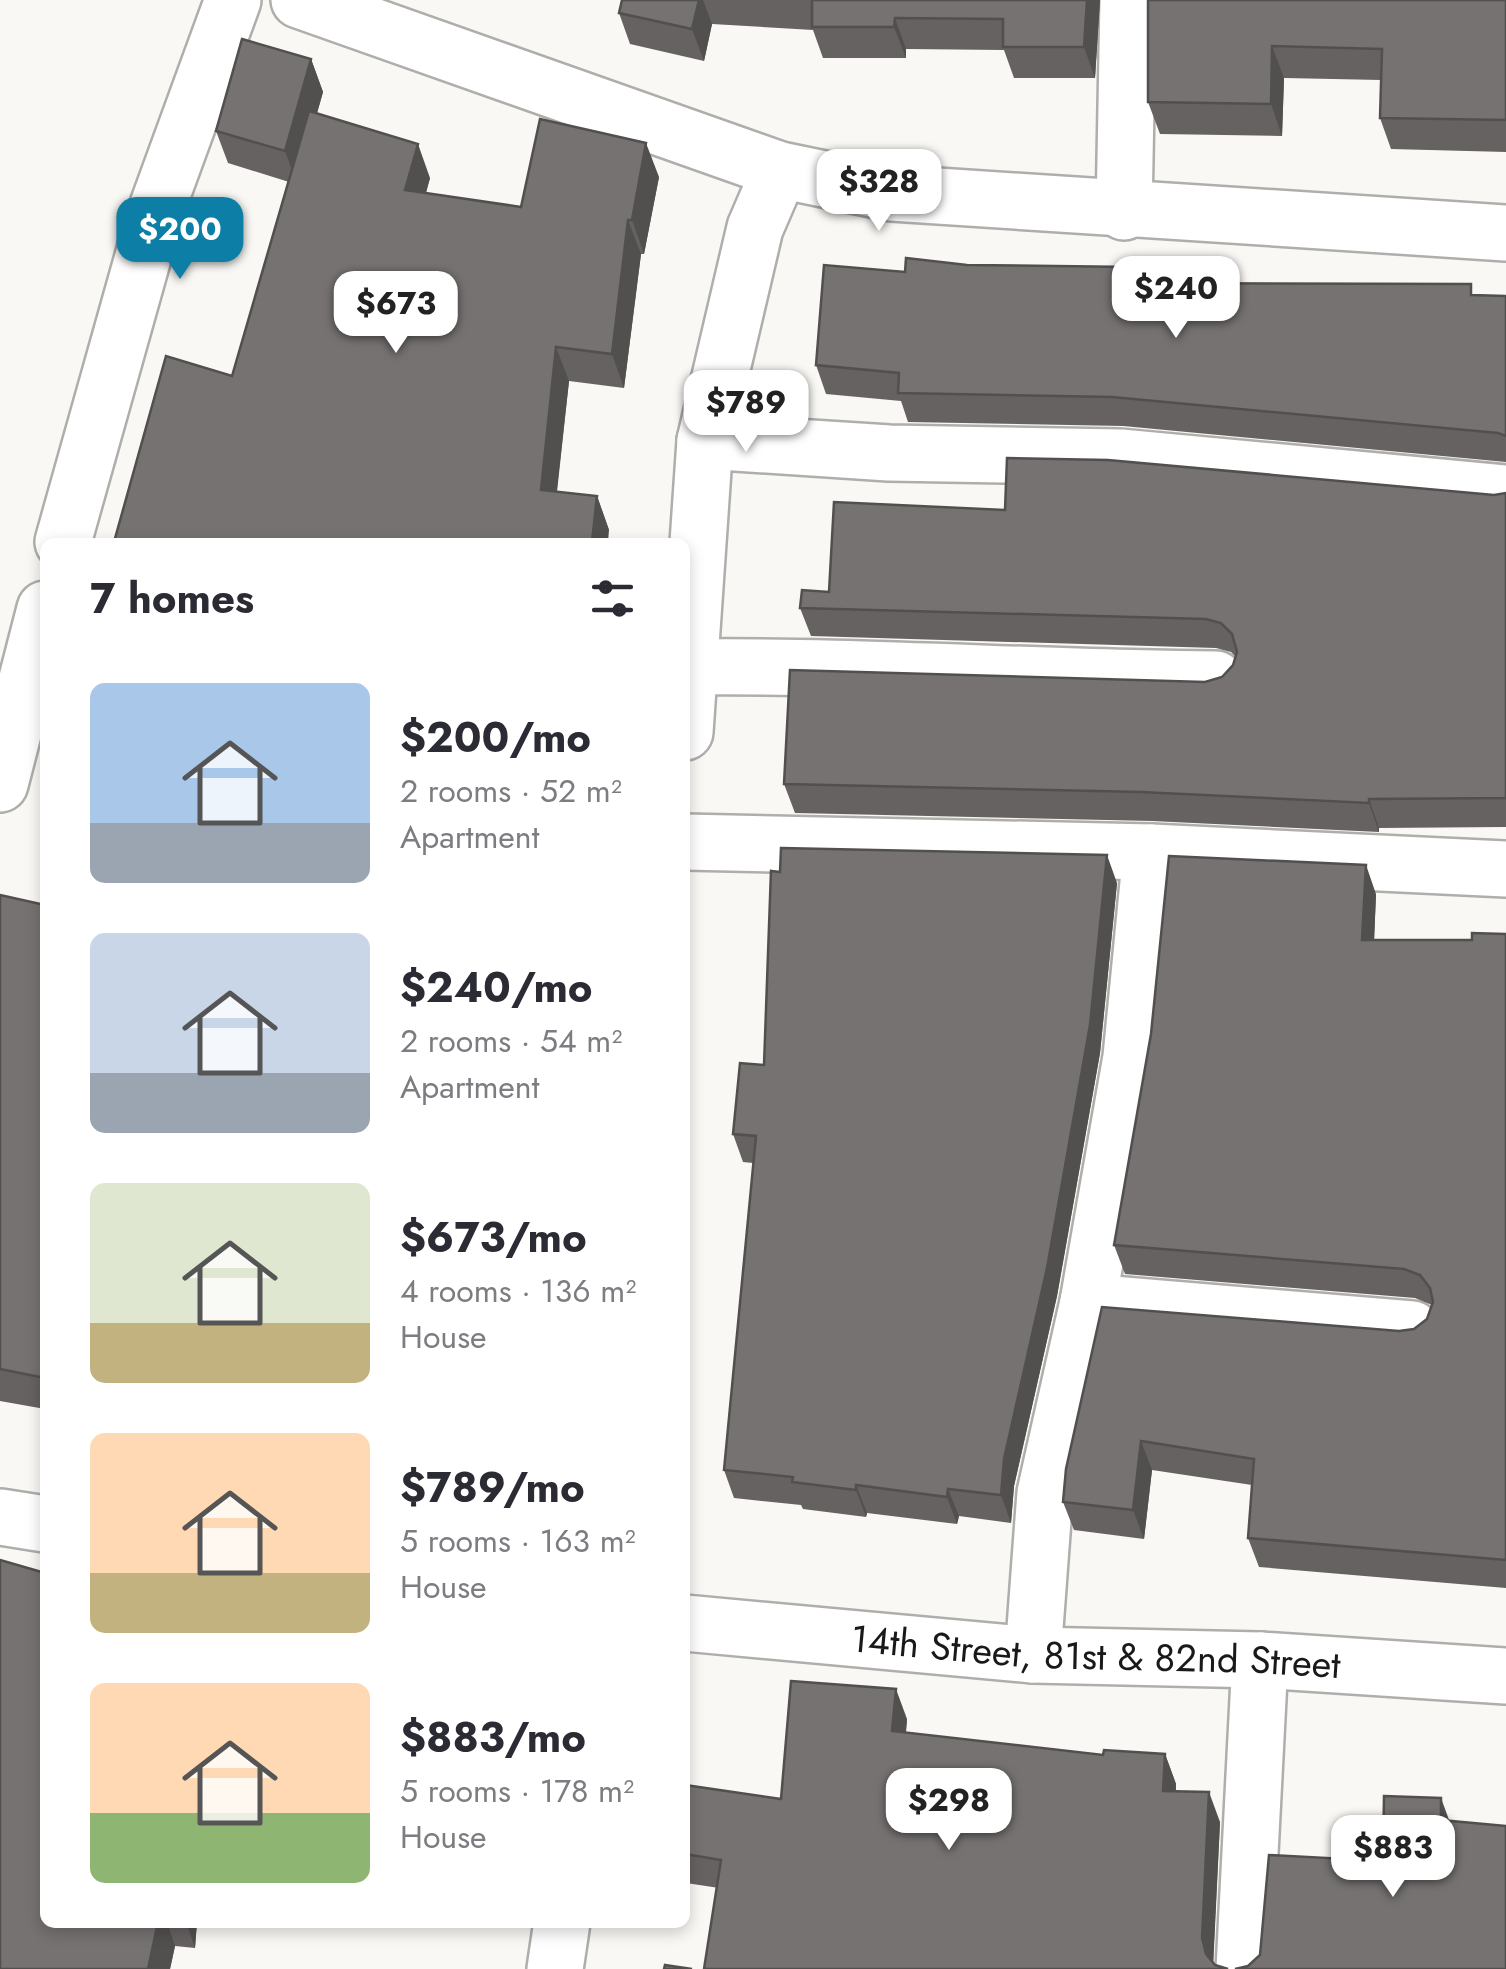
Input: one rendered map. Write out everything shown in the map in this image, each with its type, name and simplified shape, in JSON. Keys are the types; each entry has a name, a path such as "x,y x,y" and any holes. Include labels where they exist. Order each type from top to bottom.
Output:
{"street":[{"path":"63,538 156,210 233,0"},
{"path":"299,0 780,170 892,193 1124,212 1506,233"},
{"path":"1124,212 1128,0"},
{"path":"690,640 705,441 755,228 780,170"},
{"path":"705,441 889,453 1120,457 1506,493"},
{"path":"0,784 40,628"},
{"path":"690,667 800,666 1021,678 1216,679"},
{"path":"690,842 1151,852 1506,869"},
{"path":"1033,1654 1044,1493 1088,1302 1131,1057 1151,852"},
{"path":"1088,1302 1412,1329"},
{"path":"0,1517 40,1523"},
{"name":"14th Street, 81st & 82nd Street","path":"690,1623 1033,1654 1260,1660 1506,1676"},
{"path":"1244,1969 1260,1660"},
{"path":"555,1969 561,1928"}],"building":[{"path":"622,0 699,0 692,29 619,13"},
{"path":"812,0 1087,0 1084,47 1003,47 1003,19 895,18 894,27 812,27"},
{"path":"1148,0 1506,0 1506,120 1380,118 1382,49 1272,46 1271,104 1148,102"},
{"path":"242,39 311,59 285,151 216,131"},
{"path":"309,111 418,144 405,190 521,207 540,119 646,143 632,220 628,220 612,354 556,347 541,490 597,496 592,538 115,538 166,356 232,376"},
{"path":"906,258 967,265 1132,267 1132,283 1471,284 1471,295 1506,296 1506,436 1112,397 898,393 899,373 816,365 824,265 905,272"},
{"path":"1007,458 1108,460 1506,493 1506,798 1369,799 1369,803 1141,792 784,784 790,670 1205,682 1222,677 1233,665 1237,652 1232,634 1221,623 1206,619 800,608 802,590 829,592 834,502 1005,510"},
{"path":"781,848 1107,855 1090,1025 1047,1268 1004,1459 1001,1495 948,1489 947,1497 856,1485 856,1490 792,1482 793,1477 724,1470 756,1136 733,1134 740,1063 764,1065 771,871 780,872"},
{"path":"1169,856 1366,865 1362,940 1472,940 1472,933 1506,934 1506,1560 1248,1538 1254,1459 1141,1441 1133,1510 1063,1502 1066,1469 1102,1307 1399,1331 1414,1329 1427,1319 1433,1302 1430,1288 1420,1275 1404,1269 1114,1245 1151,1034"},
{"path":"0,895 40,904 40,1377 0,1369"},
{"path":"0,1560 40,1572 40,1928 157,1928 148,1969 0,1969"},
{"path":"791,1681 896,1689 892,1731 1103,1755 1104,1750 1165,1754 1163,1791 1209,1792 1202,1938 1206,1954 1215,1965 1228,1969 704,1969 721,1860 690,1855 690,1786 781,1799"},
{"path":"1384,1796 1441,1798 1441,1820 1506,1826 1506,1969 1235,1969 1248,1966 1260,1955 1269,1855 1383,1861"}]}
